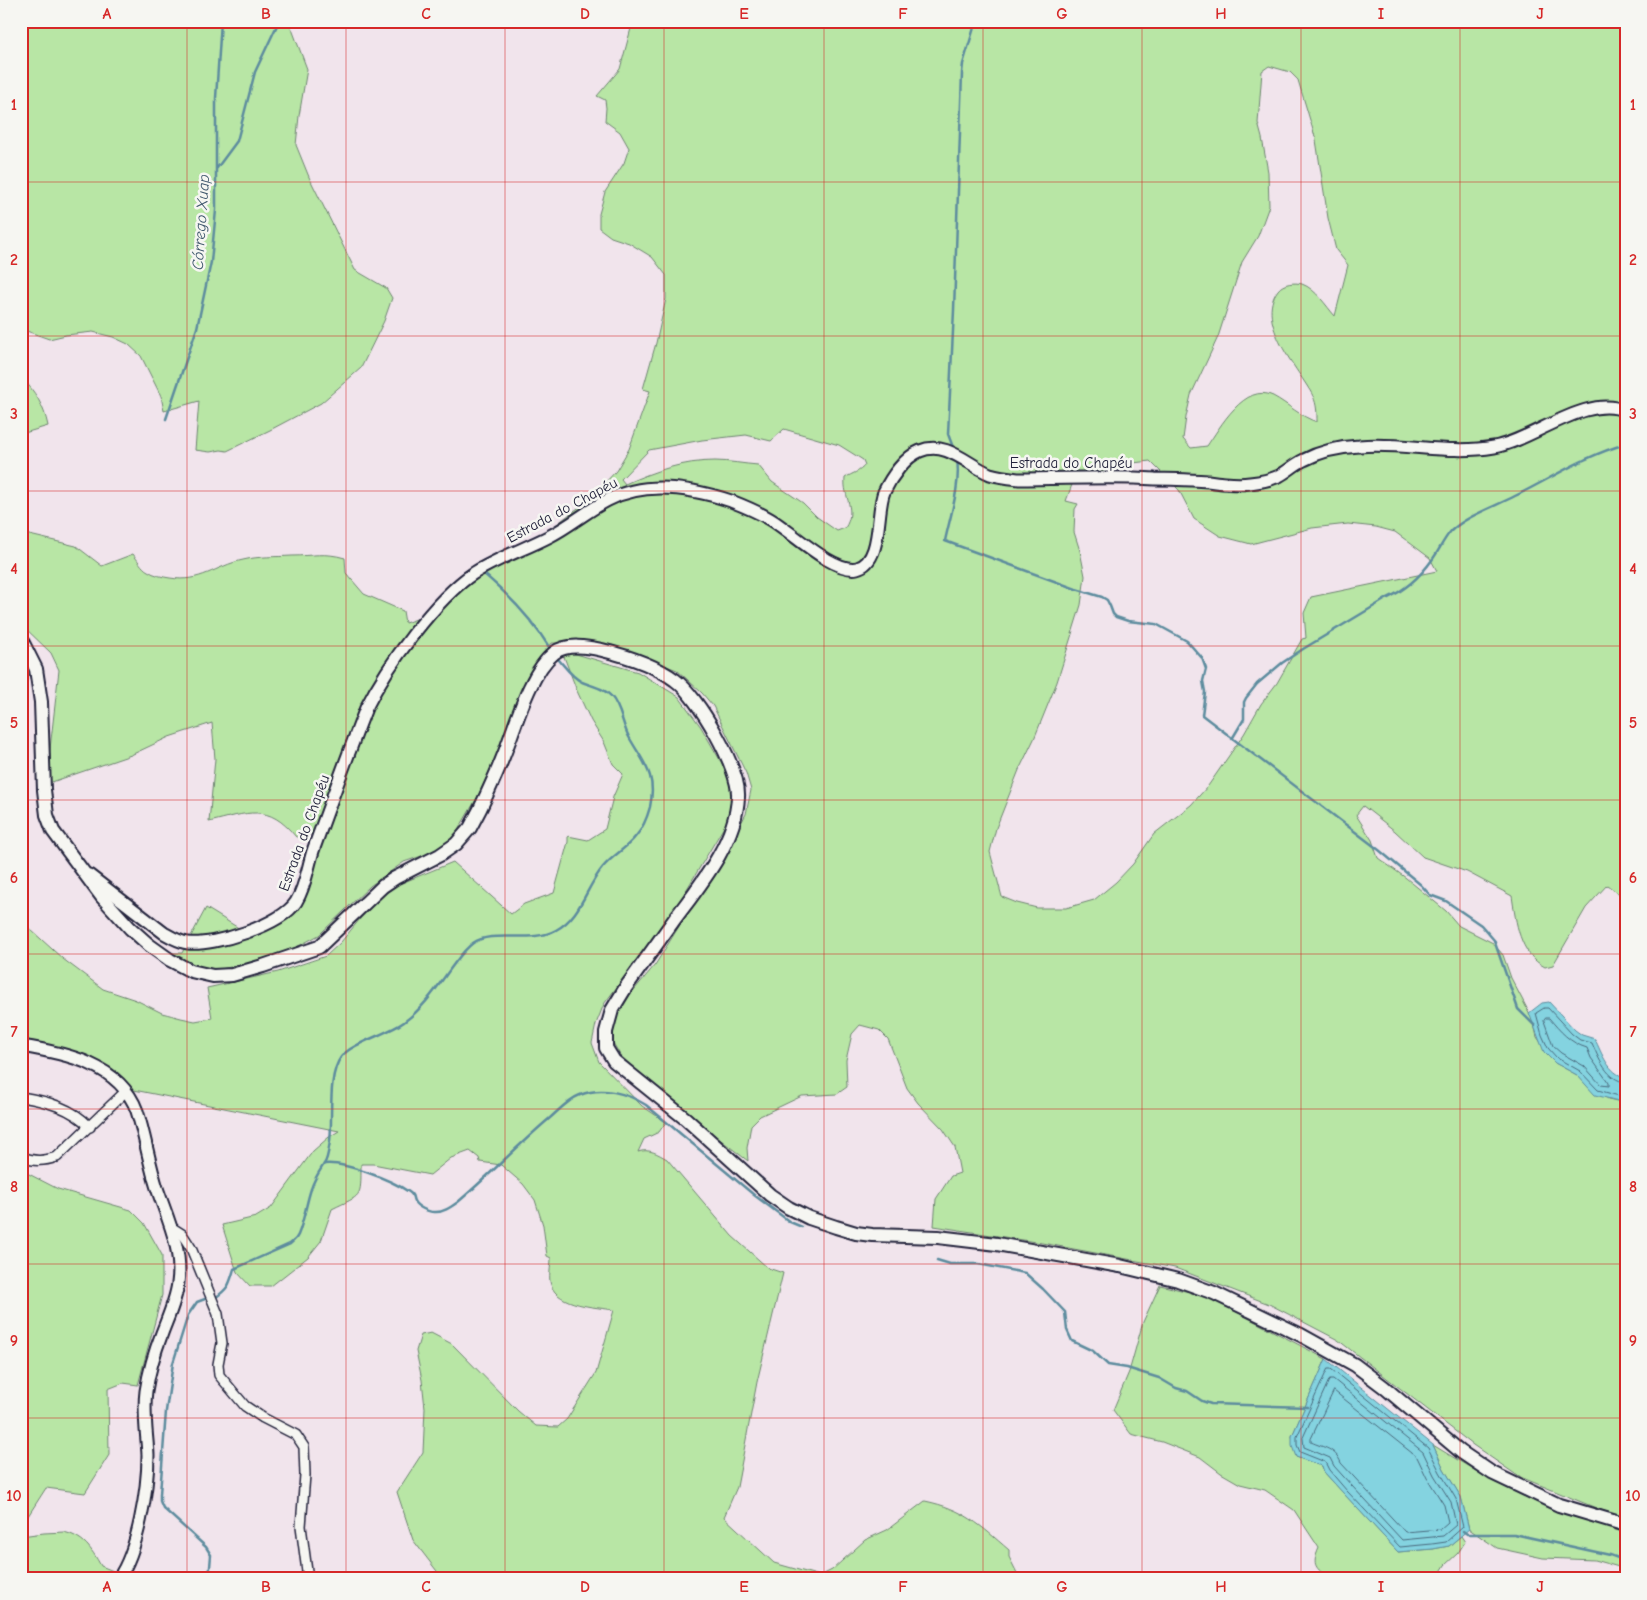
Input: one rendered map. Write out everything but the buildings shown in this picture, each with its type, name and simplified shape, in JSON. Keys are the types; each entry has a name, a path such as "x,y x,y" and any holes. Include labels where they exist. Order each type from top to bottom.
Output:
{"main road":[{"path":"21,639 36,669 41,702 44,790 47,814 60,844 82,869 102,897 130,928 156,950 191,971 213,976 232,975 319,947 383,886 440,855 456,844 470,828 480,809 536,675 555,652 568,648 586,647 607,651 654,667 677,681 694,699 726,753 736,776 738,796 735,819 720,853 626,987 612,1010 606,1032 606,1048 614,1061 626,1072 686,1119 770,1195 809,1218 856,1233 960,1239 1073,1257 1178,1280 1214,1293 1292,1331 1355,1365 1462,1452 1492,1473 1559,1505 1626,1525"}],"street":[{"name":"Estrada do Chapéu","path":"82,869 164,933 188,943 218,940 267,924 282,916 297,900 302,888 312,854 366,708 375,690 424,623 450,593 474,573 550,536 606,500 620,494 638,489 656,488 693,491 732,502 769,518 823,557 848,568 858,568 866,563 877,540 878,518 883,493 907,460 920,451 934,448 947,451 989,473 1002,477 1020,479 1152,478 1247,484 1278,476 1313,456 1341,447 1362,445 1437,450 1469,450 1496,447 1523,438 1593,408 1608,406 1626,411"},
{"path":"21,1046 86,1061 100,1068 126,1091 136,1109 156,1186 171,1227 179,1263 178,1283 151,1365 146,1391 144,1416 148,1456 142,1509 128,1563 118,1579"},
{"path":"21,1157 33,1161 45,1161 57,1157 126,1091"},
{"path":"21,1097 59,1106 81,1118 90,1126"},
{"path":"171,1227 182,1234 191,1248 218,1314 222,1344 218,1364 219,1375 245,1406 263,1418 296,1435 304,1447 305,1475 301,1526 308,1579"}],"green space":[{"path":"21,21 289,21 307,69 296,145 309,177 355,270 386,288 392,298 384,321 361,368 321,403 227,451 210,452 195,450 199,401 164,411 161,396 141,356 128,344 113,337 93,332 49,339 21,329"},
{"path":"633,21 1626,21 1626,899 1607,885 1586,908 1553,965 1545,967 1529,954 1524,946 1517,926 1512,896 1467,872 1423,857 1395,831 1363,806 1356,815 1372,840 1378,858 1446,911 1459,926 1493,943 1503,955 1511,978 1533,1020 1537,1037 1555,1063 1577,1075 1586,1084 1608,1099 1626,1103 1626,1518 1601,1510 1518,1476 1473,1445 1338,1340 1269,1304 1175,1268 1042,1243 934,1226 936,1199 951,1176 960,1173 955,1147 943,1129 918,1103 907,1088 888,1039 879,1030 860,1025 852,1034 846,1060 847,1087 837,1094 802,1096 760,1116 751,1125 747,1148 748,1161 645,1079 620,1055 612,1041 614,1022 619,1008 655,965 727,849 746,814 751,790 746,773 713,706 677,670 612,645 552,643 532,670 504,740 477,798 448,847 404,862 370,886 319,935 278,957 202,973 174,970 160,953 182,953 206,908 245,932 291,910 315,833 296,837 276,819 266,814 257,813 209,822 215,759 212,723 169,737 131,755 46,784 59,670 51,653 21,624 21,533 76,546 102,566 133,554 144,568 150,572 164,577 181,579 199,576 233,563 255,558 338,556 345,558 346,573 364,594 403,611 405,623 428,615 461,578 495,554 541,536 590,499 616,471 629,449 650,391 643,389 666,299 666,275 652,257 629,243 611,237 599,228 599,214 605,192 624,163 629,148 620,132 605,121 605,100 597,96 620,69","holes":["1269,66 1290,72 1298,80 1316,140 1328,218 1336,250 1348,265 1335,316 1316,294 1307,286 1299,283 1289,284 1280,288 1272,303 1271,316 1275,330 1289,359 1313,396 1317,412 1317,422 1305,417 1273,396 1263,393 1253,395 1234,409 1207,446 1191,448 1183,439 1191,395 1218,337 1242,262 1258,236 1269,206 1268,172 1258,123 1262,71","784,429 839,445 863,460 865,465 845,478 850,509 850,515 845,528 837,531 817,517 803,503 772,482 758,465 703,461 669,468 625,484 621,479 649,450 702,440 746,435 771,441","1150,461 1179,490 1194,519 1220,536 1251,544 1312,528 1348,524 1376,527 1395,532 1430,558 1437,571 1311,597 1304,613 1306,638 1302,639 1277,683 1261,704 1244,734 1208,786 1191,805 1154,834 1133,864 1116,882 1094,900 1066,908 1037,908 1002,897 990,852 996,828 1057,682 1081,605 1085,576 1074,532 1075,509 1078,504 1066,501 1077,471 1099,479 1108,466"]},
{"path":"21,377 38,399 48,426 21,434"},
{"path":"569,652 638,672 679,697 701,727 735,790 728,820 672,914 604,1004 596,1024 592,1043 599,1062 642,1106 666,1122 659,1132 644,1139 638,1152 650,1151 667,1159 732,1236 768,1268 783,1273 757,1382 737,1487 724,1517 774,1563 820,1576 832,1570 865,1540 887,1530 925,1501 939,1504 961,1513 989,1533 1009,1550 1009,1557 1020,1579 443,1579 413,1540 397,1492 423,1452 425,1408 416,1351 421,1335 431,1333 452,1344 518,1411 536,1426 558,1427 567,1419 596,1373 614,1310 578,1304 561,1297 555,1292 550,1282 551,1258 547,1256 543,1225 535,1200 523,1184 501,1165 480,1162 479,1158 470,1151 451,1158 430,1175 373,1164 361,1164 361,1184 358,1194 349,1201 332,1209 321,1241 308,1257 271,1286 250,1286 237,1272 222,1225 256,1217 271,1208 313,1151 339,1131 134,1090 98,1066 21,1043 21,923 63,959 103,989 136,1000 162,1013 195,1021 212,1018 207,988 278,972 326,956 341,942 374,902 397,885 453,862 511,914 524,904 554,893 568,836 588,840 605,829 613,797 623,774 613,764 604,742 591,721 577,691 563,654"},
{"path":"21,1170 58,1189 131,1210 144,1223 162,1255 162,1295 138,1385 123,1383 108,1389 109,1455 85,1493 46,1488 21,1527"},
{"path":"1160,1285 1206,1296 1326,1359 1292,1436 1296,1457 1322,1466 1324,1472 1398,1552 1449,1546 1461,1536 1465,1542 1435,1579 1329,1579 1316,1566 1315,1559 1319,1548 1294,1510 1265,1490 1240,1484 1221,1473 1200,1457 1162,1442 1131,1434 1113,1410 1129,1372 1143,1322"},
{"path":"1433,1445 1494,1482 1554,1510 1626,1532 1626,1569 1594,1560 1543,1558 1497,1548 1469,1529 1461,1497 1444,1469"},
{"path":"64,1532 82,1540 101,1566 133,1579 21,1579 21,1536"}],"water":[{"path":"1549,1002 1575,1030 1582,1035 1595,1039 1610,1068 1626,1077 1626,1103 1595,1095 1577,1075 1555,1063 1544,1052 1529,1013 1542,1003"},
{"path":"1326,1359 1433,1445 1444,1469 1461,1497 1469,1529 1449,1546 1398,1552 1324,1472 1322,1466 1296,1457 1292,1446 1292,1436"}],"waterway":[{"name":"Córrego Xuap","path":"166,419 197,328 211,262 216,210 216,98 221,21"},
{"path":"217,168 237,141 255,72 279,21"},
{"path":"954,450 948,434 962,73 976,21"},
{"path":"1232,739 1244,719 1244,702 1257,684 1282,663 1303,649 1400,592 1427,566 1448,534 1457,526 1473,516 1597,454 1626,444"},
{"path":"957,460 958,479 945,541 1102,597 1107,600 1116,617 1128,621 1156,624 1187,641 1202,658 1206,669 1203,681 1205,692 1202,715 1379,850 1421,885 1430,895 1446,901 1481,925 1494,940 1518,1009 1535,1026"},
{"path":"483,573 520,609 551,650"},
{"path":"215,1298 228,1286 234,1269 290,1244 297,1237 312,1185 327,1156 331,1132 332,1086 341,1057 353,1047 397,1026 412,1016 473,943 491,937 546,934 564,924 577,910 603,867 632,840 643,826 650,807 652,786 648,770 629,737 617,705 608,693 578,680 559,660"},
{"path":"325,1164 344,1166 380,1177 411,1193 415,1203 423,1209 441,1212 458,1202 572,1099 588,1092 614,1092 631,1097 646,1105 754,1195 790,1222 802,1227"},
{"path":"937,1260 950,1264 978,1264 1025,1273 1065,1312 1067,1330 1072,1341 1093,1351 1108,1365 1127,1368 1159,1378 1211,1404 1308,1407"},
{"path":"205,1299 197,1302 188,1315 173,1363 166,1411 160,1501 163,1508 206,1547 211,1555 209,1579"},
{"path":"1463,1531 1467,1534 1514,1534 1610,1555 1626,1561"}]}
